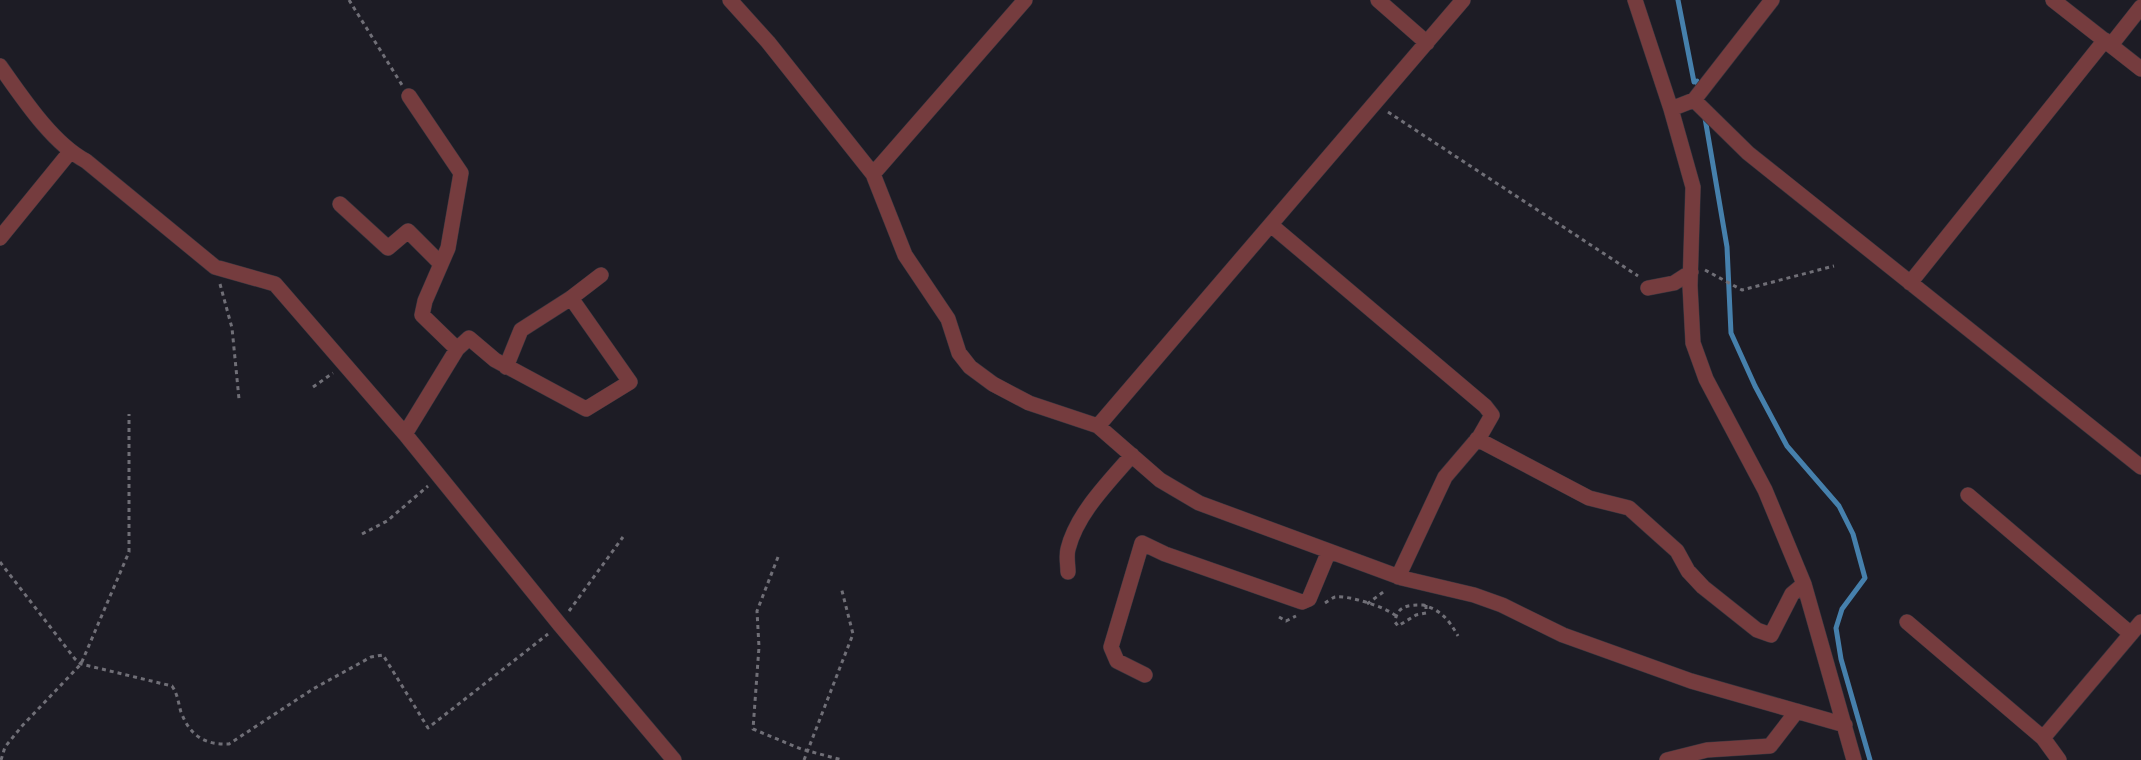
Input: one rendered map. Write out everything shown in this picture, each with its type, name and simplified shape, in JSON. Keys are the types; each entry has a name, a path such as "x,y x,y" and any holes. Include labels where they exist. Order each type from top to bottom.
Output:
{"street":[{"path":"730,0 768,42 873,174 905,255 948,319 959,353 970,367 993,384 1029,403 1098,426 1160,480 1200,503 1398,577 1493,602 1564,635 1682,678 1845,725"},
{"path":"873,174 1024,0"},
{"path":"1378,0 1427,43"},
{"path":"1098,426 1464,0"},
{"path":"1636,0 1672,109 1693,187 1691,269 1693,343 1706,378 1765,490 1804,584 1854,760"},
{"path":"1672,109 1694,100 1772,0"},
{"path":"2053,0 2141,69"},
{"path":"1910,282 2108,42 2141,7"},
{"path":"0,66 22,98 70,152 86,161 215,267 275,284 405,434 560,625 674,760"},
{"path":"409,96 462,172 448,248 425,301 422,315 457,349"},
{"path":"1694,100 1748,153 2141,467"},
{"path":"0,238 70,152"},
{"path":"340,204 388,248 408,231 441,264"},
{"path":"1271,225 1485,406 1492,415 1477,439 1446,477 1398,577"},
{"path":"1651,287 1674,283 1691,269"},
{"path":"506,366 521,330 602,275"},
{"path":"405,434 457,349 468,338 495,360 586,409 630,382 570,298"},
{"path":"1477,439 1589,498 1629,508 1677,551 1688,571 1703,587 1757,630 1771,635 1792,594 1804,584"},
{"path":"1068,572 1068,550 1078,525 1098,496 1132,455"},
{"path":"1968,495 2131,634"},
{"path":"1145,675 1117,661 1111,647 1142,544 1165,554 1302,602 1309,599 1329,551"},
{"path":"1907,622 2042,738 2059,760"},
{"path":"2042,738 2141,622"},
{"path":"1667,760 1708,750 1770,746 1797,711"}],"path":[{"path":"349,0 409,96"},
{"path":"1375,104 1651,287"},
{"path":"1691,269 1706,270 1742,290 1834,266"},
{"path":"215,267 232,328 239,399"},
{"path":"313,387 345,364"},
{"path":"1,760 5,747 22,726 81,664 129,552 129,414"},
{"path":"362,534 387,520 440,476"},
{"path":"0,562 75,659 81,664 172,686 178,694 181,712 188,726 200,739 214,745 229,744 313,689 371,657 383,655 428,728 560,625 623,537"},
{"path":"778,557 756,611 759,647 753,730 809,751 842,760"},
{"path":"804,760 853,634 841,587"},
{"path":"1323,604 1336,597 1390,611 1396,616"},
{"path":"1426,605 1426,613 1416,615 1402,625 1398,626 1395,622 1396,616 1406,605 1426,605 1438,610 1450,621 1458,636"},
{"path":"1279,617 1286,621 1301,614"}],"waterway":[{"path":"1678,0 1694,82 1697,81 1699,90"},
{"path":"1705,118 1727,247 1731,333 1755,386 1787,446 1839,506 1853,534 1865,578 1842,609 1836,628 1841,659 1870,760"}]}
